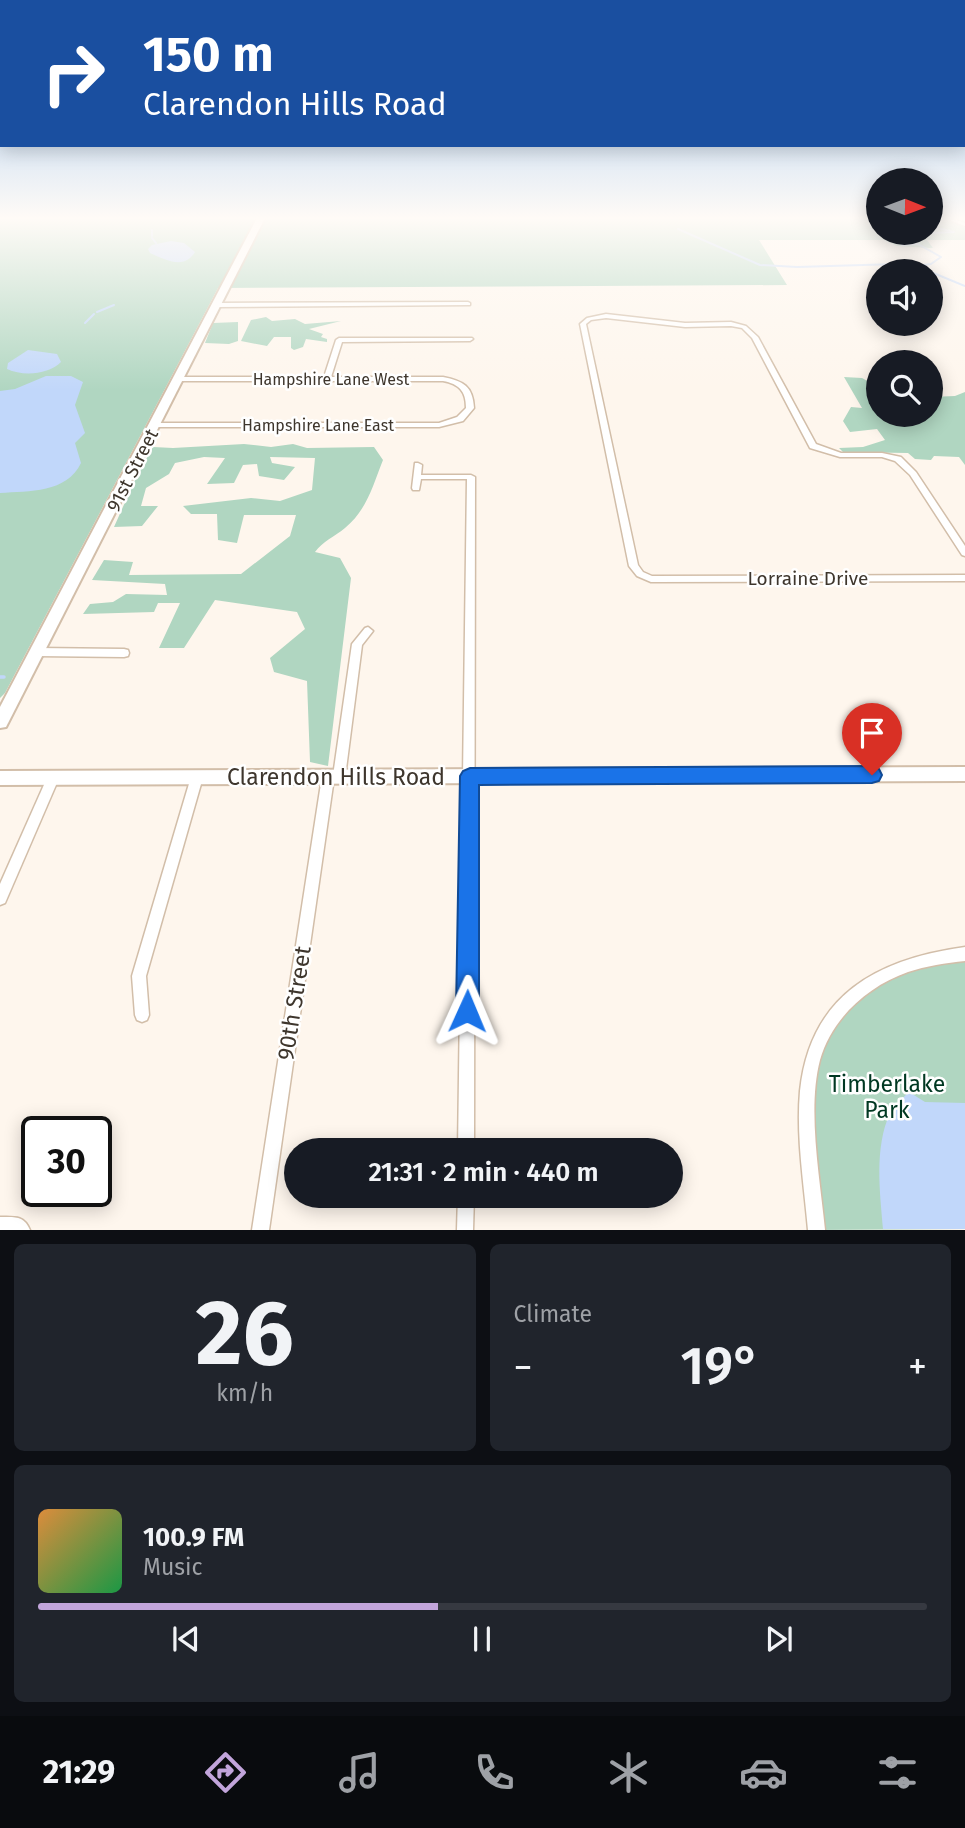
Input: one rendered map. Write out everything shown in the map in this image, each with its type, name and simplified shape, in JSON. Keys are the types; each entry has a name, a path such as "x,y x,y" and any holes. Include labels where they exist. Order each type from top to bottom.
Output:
{"main road":[{"name":"91st Street","path":"0,722 231,275"},
{"name":"Clarendon Hills Road","path":"0,778 965,774"}],"street":[{"path":"216,305 468,304"},
{"name":"Lorraine Drive","path":"965,553 906,465 898,459 882,455 840,455 822,451 810,441 755,337 744,327 728,324 685,325 606,316 589,319 583,324 634,566 640,574 651,579 965,578"},
{"path":"327,379 340,341 470,339"},
{"name":"Hampshire Lane West","path":"179,379 448,379 467,389 470,402"},
{"name":"Hampshire Lane East","path":"155,425 439,425 460,419 469,411 470,402"},
{"path":"416,488 418,465"},
{"path":"417,477 471,477 466,1138"},
{"name":"90th Street","path":"260,1230 357,643 368,631"},
{"path":"37,652 124,653"},
{"path":"0,899 53,778"},
{"path":"142,1015 139,976 197,778"},
{"path":"817,1230 808,1121 810,1073 823,1034 840,1007 874,979 939,956 965,954"},
{"path":"465,1230 466,1208"},
{"path":"0,1225 18,1225 22,1230"}],"green space":[{"path":"0,275 781,275 787,285 218,288 0,698"},
{"path":"266,317 272,321 295,319 305,324 341,321 309,329 323,334 321,337 327,339 327,342 306,339 303,347 294,350 291,348 291,337 274,337 267,346 241,341 251,320"},
{"path":"238,322 238,341 229,344 205,343 213,323"},
{"path":"844,377 866,380 866,427 943,427 943,396 965,392 965,465 959,457 934,456 931,460 915,459 908,453 843,452 839,448 863,447 885,440 877,429 850,432 843,421 851,407 862,408"},
{"path":"244,444 271,447 293,444 307,448 374,447 383,460 359,513 315,552 340,558 351,578 328,766 310,762 307,681 274,672 270,658 305,629 297,612 215,600 184,648 159,648 180,603 158,603 154,612 83,614 90,604 113,602 126,594 167,595 165,584 92,580 104,560 133,562 129,575 241,574 290,536 296,515 244,515 237,543 218,540 217,514 191,514 183,506 251,498 280,501 312,490 315,458 270,457 272,463 295,467 284,480 259,476 257,464 243,465 234,483 207,484 225,458 204,457 175,463 169,474 146,488 141,506 158,506 142,526 114,527 153,447"},
{"name":"Timberlake Park","path":"965,954 965,1229 817,1230 808,1121 823,1034 871,981"}],"water":[{"path":"28,350 57,354 61,362 36,373 7,369 8,363"},
{"path":"46,376 71,376 83,382 75,405 85,433 75,443 81,463 75,473 57,485 35,491 0,493 0,391 15,389"},
{"path":"909,1092 925,1102 965,1103 965,1229 883,1229 879,1170 882,1141 890,1113"}],"waterway":[{"path":"943,277 965,286"},
{"path":"97,312 114,305"},
{"path":"85,323 94,314"}],"route":[{"path":"467,1011 470,776 872,775"}]}
